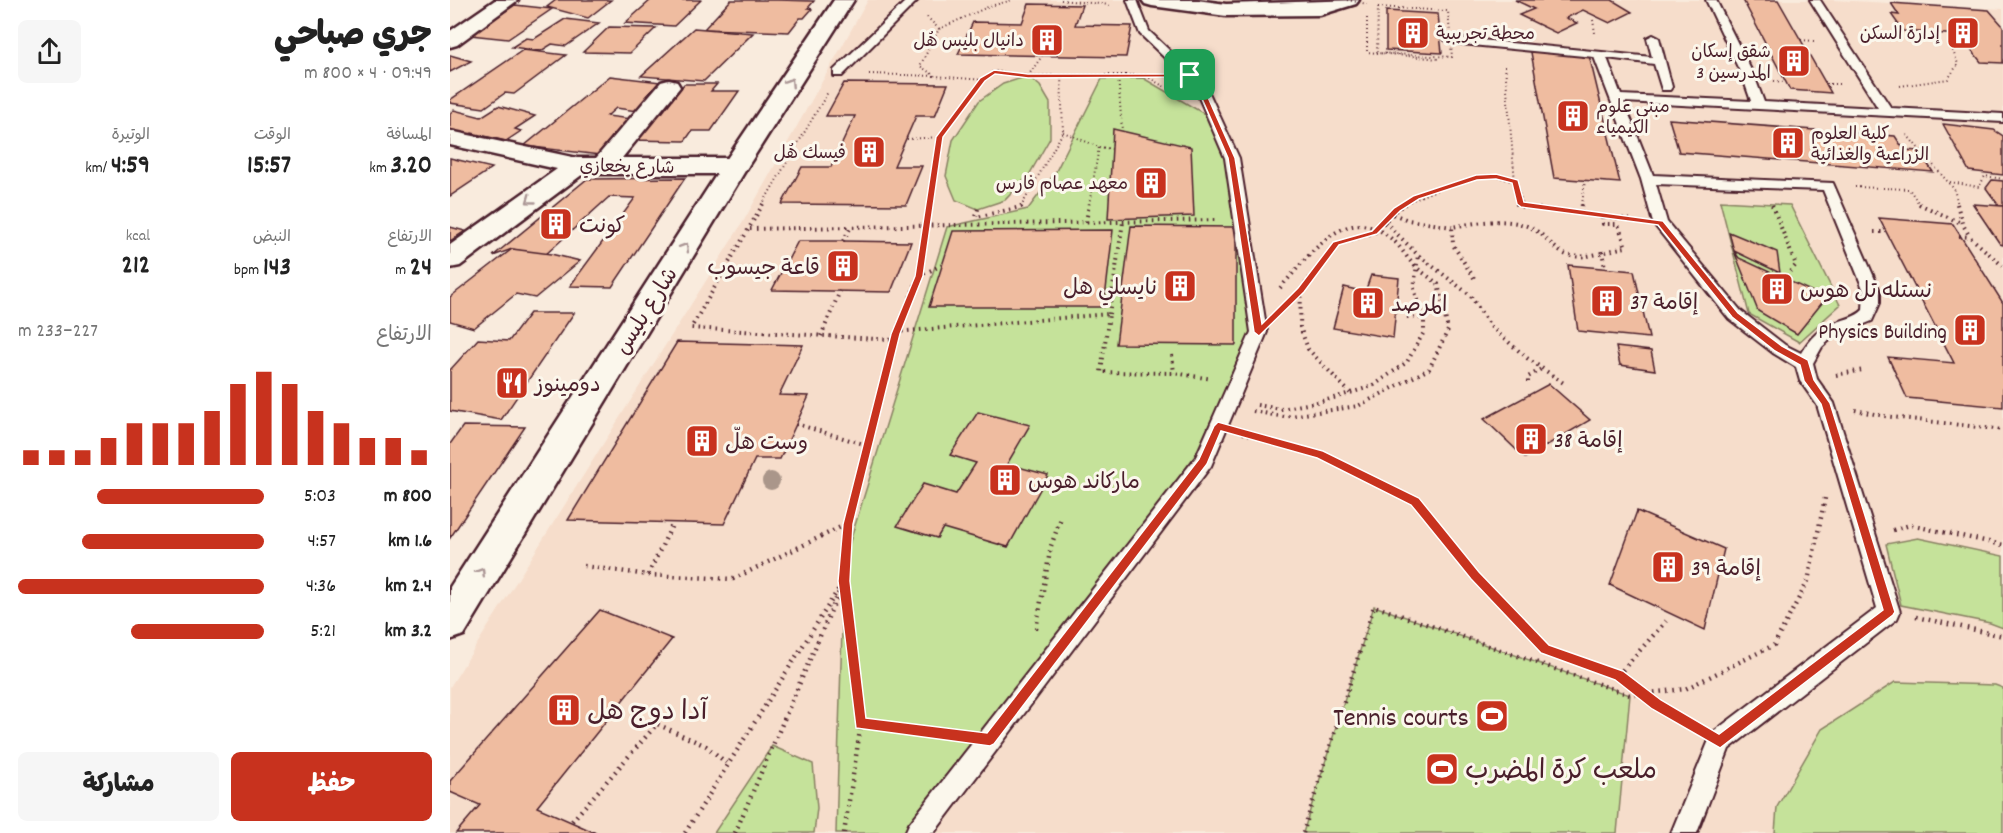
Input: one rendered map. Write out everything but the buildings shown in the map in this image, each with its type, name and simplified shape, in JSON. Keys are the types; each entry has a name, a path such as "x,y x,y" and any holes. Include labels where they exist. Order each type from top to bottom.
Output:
{"street":[{"path":"450,41 508,0"},
{"name":"شارع بليس","path":"450,621 735,166 844,0"},
{"path":"1140,2 1226,10 1320,9 1354,1"},
{"path":"450,259 589,167 669,87"},
{"name":"شارع بخعازي","path":"450,138 589,167 735,166"}],"lane":[{"path":"838,73 913,0"},
{"path":"1711,0 1749,78 1758,104"},
{"path":"1815,0 1887,112"},
{"path":"918,833 1204,461 1223,427 1233,392 1259,332 1232,158 1199,84 1144,32 1140,2"},
{"path":"1653,38 1666,87"},
{"path":"1451,40 1659,61"},
{"path":"1599,54 1648,179 1660,223 1735,315 1779,349 1804,363"},
{"path":"1615,98 2003,118"},
{"path":"1648,179 1828,186 1872,291 1874,304 1871,312 1865,318 1835,328 1815,342 1804,363 1809,381 1825,403 1889,612 1720,741 1684,833"}],"path":[{"path":"935,76 920,66 939,29 990,6 1014,0"},
{"path":"1060,0 1140,2"},
{"path":"1354,1 1367,52 1459,60"},
{"path":"1378,7 1448,11 1451,40 1452,57 1377,53 1378,7"},
{"path":"1870,86 1909,86 1948,80 1958,64 1951,46"},
{"path":"1028,76 1042,56"},
{"path":"1494,63 1505,64 1516,182 1516,206 1602,215"},
{"path":"844,833 861,724 844,581 848,524 896,332 919,276 940,137 983,80 994,72 1028,76 1190,75"},
{"path":"894,340 691,328 838,73 983,80"},
{"path":"978,209 976,217 1021,207 1063,132 1061,75"},
{"path":"1118,75 1122,131"},
{"path":"1887,112 1954,189 1962,223 1970,237 2003,266"},
{"path":"1063,132 1099,147 1112,149"},
{"path":"907,139 940,137"},
{"path":"1086,222 1099,147"},
{"path":"1948,182 1979,187 1985,176 2003,178"},
{"path":"1259,332 1301,290 1336,244 1374,232 1376,227 1385,222 1393,213 1423,195 1476,177 1496,177 1516,182"},
{"path":"1581,212 1585,180"},
{"path":"1516,182 1521,204 1660,223"},
{"path":"1764,184 1796,265 1784,279"},
{"path":"1828,186 1909,189 1920,206 1962,223"},
{"path":"1393,213 1408,220 1452,227 1486,221 1510,222 1538,232 1552,246 1571,257 1626,247 1618,224 1603,224 1602,215"},
{"path":"749,229 1243,219"},
{"path":"1123,222 1101,372 1174,373 1281,409 1373,386 1407,362 1424,332 1424,318 1414,289 1418,255"},
{"path":"1385,222 1418,255 1470,295 1490,326 1565,384"},
{"path":"843,241 851,227"},
{"path":"1376,227 1395,242 1416,267 1438,284 1448,330 1429,369 1358,406 1284,417 1236,407 1223,427 1320,454 1415,502 1475,575 1545,649 1618,675 1656,705 1720,741"},
{"path":"1452,227 1453,245 1474,278"},
{"path":"1959,236 1970,237"},
{"path":"1602,251 1605,268"},
{"path":"919,276 942,265"},
{"path":"1301,290 1300,327 1308,349 1350,393"},
{"path":"821,336 840,291"},
{"path":"896,332 1108,314"},
{"path":"1407,317 1424,318"},
{"path":"1172,355 1174,373"},
{"path":"1528,382 1528,377 1543,368"},
{"path":"1825,403 1884,416 2003,430"},
{"path":"796,424 867,445"},
{"path":"1303,833 1374,606 1630,695 1685,689 1774,645 1808,581 1826,494"},
{"path":"1035,638 1051,546 1061,518"},
{"path":"648,575 672,523"},
{"path":"584,566 648,575 733,579 848,524"},
{"path":"1866,538 1910,525 2003,545"},
{"path":"685,833 844,581"},
{"path":"735,833 844,581"},
{"path":"1889,612 2003,636"},
{"path":"1618,675 1666,621"},
{"path":"572,821 657,724 706,746 729,765"},
{"path":"861,724 990,739"}],"shaded area":[{"path":"868,0 1833,0 2003,9 2003,833 450,833 450,687 743,222"}],"green space":[{"path":"1028,76 1040,86 1050,103 1050,138 1029,175 1005,200 978,209 956,200 946,176 953,140 979,101 1003,84"},
{"path":"1143,78 1208,116 1226,159 1253,332 1194,457 989,734 912,833 836,833 844,561 947,227 1028,209 1055,173 1102,79"},
{"path":"1720,201 1790,205 1840,305 1799,342 1749,314"},
{"path":"1918,538 2003,556 2003,628 1990,623 1901,605 1886,544"},
{"path":"1374,606 1630,695 1617,833 1303,833"},
{"path":"1895,682 1995,685 2003,688 2003,833 1775,833 1777,807 1822,729"},
{"path":"772,746 813,764 817,808 814,833 714,833"}],"place":[{"name":"محطة تجريبية","path":"1413,33"},
{"name":"إدارة السكن","path":"1963,33"},
{"name":"دانيال بليس هُل","path":"1047,40"},
{"name":"شقق إسكان المدرسين 3","path":"1794,61"},
{"name":"مبنى علوم الكيمياء","path":"1573,116"},
{"name":"كلية العلوم الزراعية والغذائية","path":"1788,143"},
{"name":"فيسك هُل","path":"869,152"},
{"name":"معهد عصام فارس","path":"1151,183"},
{"name":"كونت","path":"556,224"},
{"name":"قاعة جيسوب","path":"843,266"},
{"name":"نايسلي هل","path":"1180,286"},
{"name":"نستله تل هوس","path":"1777,289"},
{"name":"إقامة 37","path":"1607,301"},
{"name":"المرصد","path":"1368,303"},
{"name":"Physics Building","path":"1970,330"},
{"name":"دومينوز","path":"512,383"},
{"name":"إقامة 38","path":"1531,439"},
{"name":"وست هلّ","path":"702,441"},
{"name":"ماركاند هوس","path":"1005,480"},
{"name":"إقامة 39","path":"1668,567"},
{"name":"آدا دوج هل","path":"564,710"},
{"name":"Tennis courts","path":"1492,716"},
{"name":"ملعب كرة المضرب","path":"1442,769"}],"route":[{"path":"994,72 1028,76 1190,75 1199,84 1232,158 1259,332 1301,290 1336,244 1374,232 1397,209 1416,198 1476,177 1496,177 1516,182 1521,204 1660,223 1671,233 1703,277 1735,315 1779,349 1804,363 1809,381 1825,403 1889,612 1720,741 1656,705 1618,675 1545,649 1475,575 1415,502 1320,454 1218,426 1204,461 990,739 861,724 844,581 848,524 895,334 919,276 940,137 983,80 994,72"}]}
